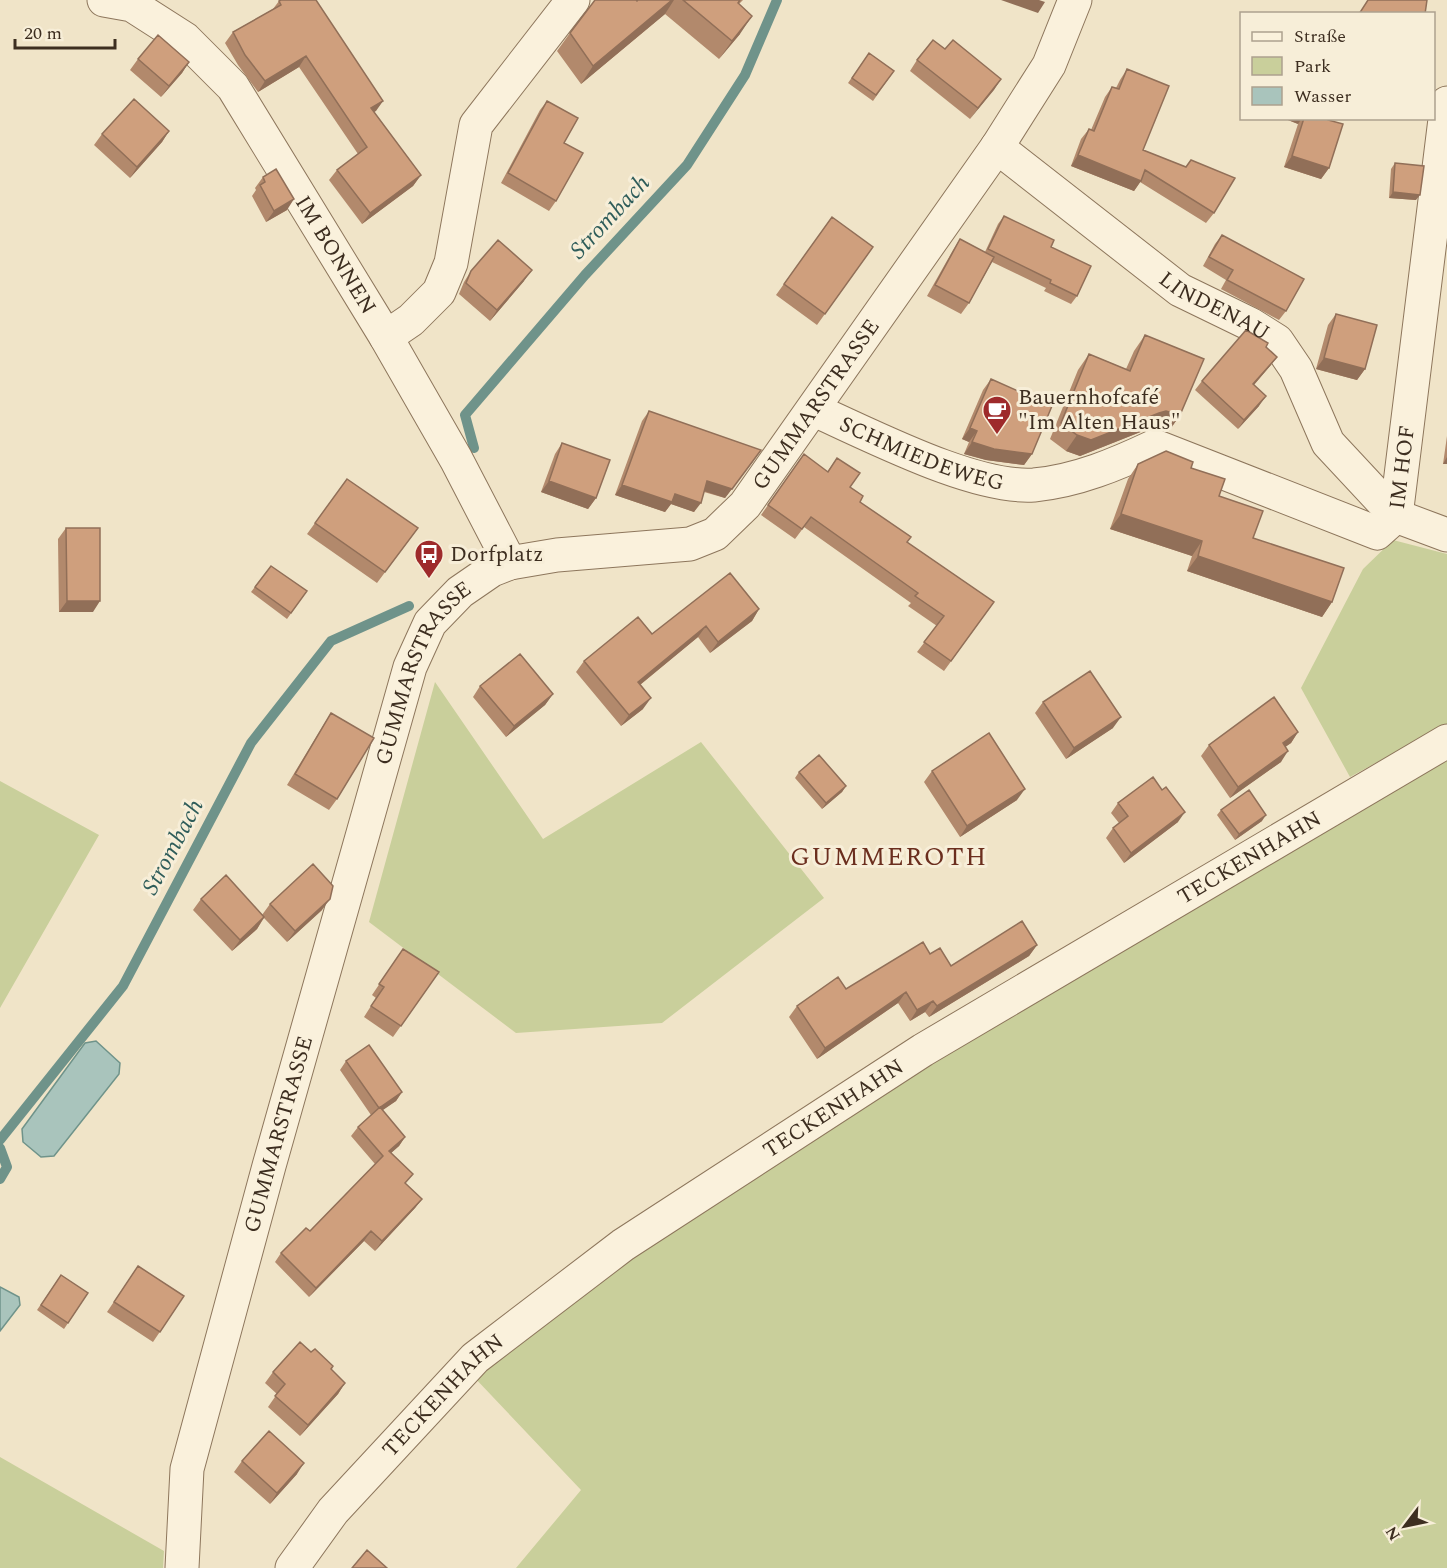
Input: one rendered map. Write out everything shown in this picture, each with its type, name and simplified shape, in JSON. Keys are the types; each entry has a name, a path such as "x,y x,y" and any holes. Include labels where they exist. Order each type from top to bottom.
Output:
{"street":[{"name":"IM BONNEN","path":"104,0 132,5 185,39 233,87 386,337 456,459 510,563"},
{"path":"386,337 411,320 439,292 452,263 476,125 573,0"},
{"name":"GUMMARSTRASSE","path":"182,1568 187,1469 266,1177 410,667 430,623 459,592 492,570 510,563 557,555 690,544 716,534 745,505 814,410 997,147 1049,65 1075,0"},
{"name":"IM HOF","path":"1034,484 1107,469 1155,446 1377,533 1396,516 1447,103"},
{"name":"LINDENAU","path":"997,147 1180,290 1250,324 1277,341 1296,369 1328,443 1396,516 1447,535"},
{"name":"SCHMIEDEWEG","path":"814,410 911,452 991,482 1034,484"},
{"name":"TECKENHAHN","path":"292,1568 333,1511 475,1358 623,1245 923,1050 1447,741"}],"green space":[{"path":"1393,540 1447,554 1447,724 1350,777 1301,688 1363,569"},
{"path":"435,682 543,839 701,742 824,898 662,1023 516,1033 369,922"},
{"path":"1447,752 1447,1568 516,1568 581,1490 473,1376 629,1254 927,1064"},
{"path":"0,781 99,835 0,1008"},
{"path":"0,1457 164,1551 163,1568 0,1568"}],"water":[{"path":"96,1041 120,1063 119,1074 54,1156 41,1157 23,1142 22,1129 85,1043"},
{"path":"0,1287 19,1297 20,1305 0,1331"}],"building":[{"path":"316,0 383,101 371,108 421,175 370,213 337,170 367,147 306,56 265,81 245,55 233,32 281,5 279,1"},
{"path":"595,0 672,0 593,66 570,33"},
{"path":"683,0 740,0 738,3 752,16 732,41"},
{"path":"1368,0 1427,0 1425,12 1360,12"},
{"path":"158,35 189,62 169,86 138,59"},
{"path":"933,40 945,49 953,40 1001,79 978,108 917,60"},
{"path":"869,53 894,71 876,95 852,78"},
{"path":"1127,69 1169,86 1143,150 1186,167 1191,160 1235,178 1214,213 1145,170 1141,181 1078,155 1089,129 1094,131 1112,87 1119,89"},
{"path":"134,99 169,131 137,167 102,134"},
{"path":"547,101 578,118 564,143 583,153 556,201 508,173"},
{"path":"1303,120 1328,120 1343,124 1329,168 1292,156"},
{"path":"1395,163 1424,166 1420,195 1393,192"},
{"path":"276,169 294,199 274,211 260,185 265,182 263,177"},
{"path":"1004,216 1054,240 1051,247 1091,266 1077,296 1050,283 1051,280 988,249"},
{"path":"832,217 873,247 825,314 784,284"},
{"path":"1222,235 1304,279 1286,311 1227,280 1233,270 1209,257"},
{"path":"960,239 994,257 969,303 935,285"},
{"path":"498,240 532,270 497,310 466,283 471,271"},
{"path":"1336,314 1377,325 1365,369 1324,358"},
{"path":"1246,330 1268,343 1266,347 1277,357 1253,384 1266,396 1244,420 1202,381"},
{"path":"1145,335 1204,359 1180,415 1166,411 1091,440 1077,435 1061,423 1089,354 1130,371"},
{"path":"991,379 1052,406 1032,454 994,449 972,442 977,431 970,428"},
{"path":"649,411 761,450 732,489 707,481 701,503 675,494 672,502 622,485"},
{"path":"562,443 610,460 596,498 549,481"},
{"path":"1166,451 1193,462 1191,468 1225,479 1219,496 1263,511 1253,538 1344,568 1332,602 1198,556 1202,541 1121,514 1138,464"},
{"path":"804,454 828,472 837,458 860,473 850,487 863,496 860,502 911,537 907,542 994,602 951,661 924,642 944,616 915,596 918,593 811,517 802,529 768,505"},
{"path":"347,479 418,528 385,572 315,523"},
{"path":"66,528 100,528 100,601 67,601"},
{"path":"271,566 307,591 291,613 255,587"},
{"path":"730,573 759,609 718,642 706,626 638,682 651,698 629,715 584,661 638,617 652,634"},
{"path":"520,654 553,694 514,726 480,686"},
{"path":"1090,671 1121,717 1074,748 1043,702"},
{"path":"1274,697 1298,732 1283,743 1288,751 1238,787 1209,745"},
{"path":"331,713 374,738 337,799 295,774"},
{"path":"989,733 1025,789 967,826 932,771"},
{"path":"819,755 846,786 826,803 799,772"},
{"path":"1153,777 1162,790 1166,787 1185,812 1131,853 1113,828 1128,816 1118,803"},
{"path":"1249,790 1266,815 1239,834 1221,810"},
{"path":"313,864 333,886 330,899 295,931 270,904"},
{"path":"226,875 264,917 240,940 201,899"},
{"path":"1022,921 1037,945 937,1006 933,1001 917,1010 906,992 825,1048 797,1006 838,977 846,989 923,942 930,954 940,948 951,966"},
{"path":"403,949 439,972 401,1026 371,1006 384,987 379,984"},
{"path":"369,1045 402,1092 379,1108 346,1061"},
{"path":"380,1107 405,1137 389,1151 413,1174 405,1183 422,1199 382,1241 371,1231 316,1288 281,1253 306,1228 310,1231 383,1156 358,1127"},
{"path":"138,1266 184,1296 160,1332 114,1302"},
{"path":"61,1275 88,1293 68,1323 41,1305"},
{"path":"300,1342 311,1352 315,1349 333,1366 331,1369 345,1383 308,1425 275,1396 285,1384 273,1372"},
{"path":"269,1431 304,1463 277,1493 242,1461"},
{"path":"367,1550 387,1568 352,1568"}],"waterway":[{"name":"Strombach","path":"474,448 465,415 585,275 687,165 745,75 777,0"},
{"name":"Strombach","path":"0,1140 123,986 251,743 331,641 409,606"},
{"name":"Strombach","path":"0,1148 7,1167 0,1179"}],"place":[{"name":"Bauernhofcafé \"Im Alten Haus\"","path":"997,436"},
{"name":"Dorfplatz","path":"429,580"}],"district":[{"name":"GUMMEROTH","path":"889,857"}]}
